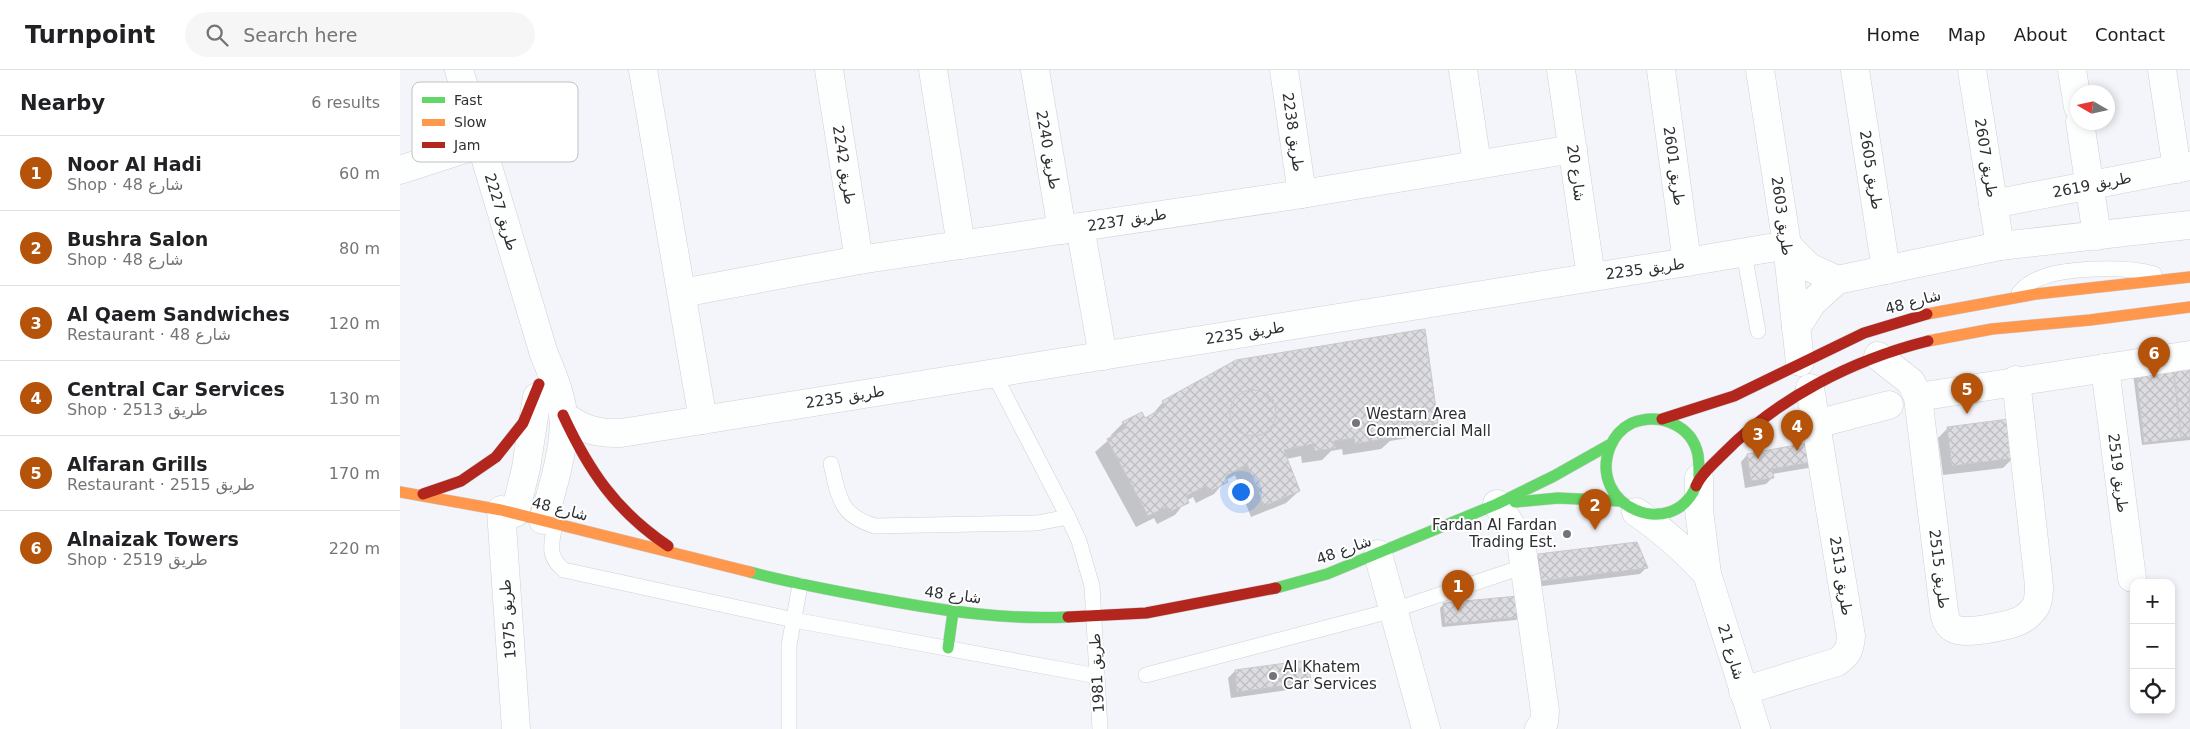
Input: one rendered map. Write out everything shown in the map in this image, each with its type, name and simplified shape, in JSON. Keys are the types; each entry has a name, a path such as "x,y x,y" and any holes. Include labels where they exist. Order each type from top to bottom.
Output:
{"street":[{"path":"643,70 703,420"},
{"name":"طريق 2242","path":"829,70 859,260"},
{"path":"933,70 962,245"},
{"name":"طريق 2240","path":"1035,70 1071,228 1103,356"},
{"name":"طريق 2238","path":"1284,70 1302,194"},
{"path":"1463,70 1478,164"},
{"name":"شارع 20","path":"1561,70 1591,276"},
{"name":"طريق 2601","path":"1662,70 1687,262"},
{"name":"طريق 2603","path":"1760,70 1787,245 1800,362"},
{"name":"طريق 2605","path":"1855,70 1886,270"},
{"name":"طريق 2607","path":"1972,70 2000,246"},
{"path":"2072,70 2074,85"},
{"path":"2162,70 2183,168"},
{"path":"2081,130 2098,236"},
{"name":"طريق 2237","path":"682,293 859,260 1302,194 1573,149"},
{"path":"400,170 425,162"},
{"name":"طريق 2227","path":"485,162 544,354 557,388 563,415 549,522"},
{"name":"طريق 2619","path":"1993,204 2183,168"},
{"path":"1796,328 1812,303 1837,280 2000,246 2190,225"},
{"path":"1787,245 1809,267 1837,280"},
{"name":"طريق 2235","path":"563,415 575,424 590,430 605,433 621,433 1787,245"},
{"path":"2173,279 2190,277"},
{"name":"شارع 48","path":"1662,419 1734,396 1841,342 1892,323 1970,304 2013,298"},
{"path":"1628,506 1652,515 1668,512 1682,505 1693,493 1700,478 1725,451 1754,426 1783,404 1810,388 1853,365 1878,356 1935,339 1978,332 2190,308"},
{"name":"طريق 2227","path":"508,512 526,468 544,354"},
{"path":"1918,397 2016,380 2190,355"},
{"name":"طريق 2515","path":"1878,356 1911,382 1918,397 1946,621 1953,629 1963,632 2019,621 2029,615 2037,604 2040,590 2016,380"},
{"name":"طريق 2519","path":"2105,368 2132,578"},
{"path":"421,494 461,481 496,456 522,423 539,384"},
{"name":"طريق 2513","path":"1743,691 1837,662 1846,655 1850,648 1851,636 1810,388"},
{"path":"1816,424 1889,405"},
{"path":"563,415 579,450 598,482 616,504 650,535 682,555"},
{"path":"1700,478 1701,463 1697,447 1689,434 1677,424 1662,419 1646,418 1631,423 1619,432 1609,445 1605,460 1605,475 1610,489 1628,506 1662,530 1686,551 1707,574"},
{"name":"شارع 48","path":"400,492 421,494 508,512 800,585 953,612 1049,618 1146,613 1259,592 1327,574 1496,504 1554,476 1609,445"},
{"name":"شارع 21","path":"1700,478 1699,510 1707,574 1756,729"},
{"name":"شارع 48","path":"1496,504 1558,498 1628,506"},
{"path":"1496,504 1516,533 1525,566 1545,711 1544,722 1539,729"},
{"name":"طريق 1975","path":"508,512 516,729"},
{"path":"1378,554 1426,729"},
{"path":"948,648 953,612"}],"lane":[{"path":"1744,252 1758,331"},
{"path":"2013,298 2038,278 2057,274 2119,268 2145,271 2173,279"},
{"name":"طريق 1981","path":"994,374 1068,516 1079,541 1089,573 1092,586 1100,729"},
{"path":"831,464 839,497 844,508 851,516 875,526 1037,523 1068,516"},
{"path":"549,522 551,552 555,563 564,570 794,620 1097,676"},
{"path":"1146,675 1394,610 1525,566"},
{"path":"789,729 789,645 800,585"}],"building":[{"name":"Westarn Area Commercial Mall","path":"1425,329 1438,423 1394,431 1395,437 1355,444 1354,438 1334,441 1336,448 1315,451 1313,444 1284,450 1300,491 1264,506 1247,464 1225,476 1228,482 1209,492 1206,486 1186,496 1189,503 1169,512 1167,507 1148,516 1107,439 1126,428 1122,422 1142,412 1145,418 1165,407 1162,401 1236,360","holes":["1254,390 1268,395 1273,400 1276,414 1271,427 1260,435 1253,436 1240,431 1235,426 1231,413 1235,399 1247,391"]},
{"path":"2190,362 2190,437 2181,438 2173,364"},
{"path":"2173,364 2181,438 2144,443 2136,369"},
{"path":"1253,390 1266,394 1272,400 1276,413 1272,426 1266,432 1253,436 1240,432 1234,426 1230,413 1234,400 1240,394"},
{"path":"2009,419 2014,458 1952,466 1947,427"},
{"path":"1813,442 1817,461 1772,469 1774,478 1751,481 1747,454"},
{"path":"1637,542 1648,568 1541,581 1538,554"},
{"path":"1518,596 1520,617 1445,624 1443,603"},
{"name":"Al Khatem Car Services","path":"1308,660 1311,682 1237,692 1235,670"}],"traffic: fast":[{"path":"1696,486 1685,503 1670,512 1653,514 1636,510 1621,500 1610,486 1606,468 1610,447 1619,433 1632,423 1642,420 1663,420 1682,429 1695,445 1698,455 1699,478"},
{"path":"1276,588 1327,574 1497,504 1554,476 1609,445"},
{"path":"1515,502 1558,498 1620,501"},
{"path":"750,572 834,591 953,611 999,616 1068,617"},
{"path":"948,648 953,612"}],"traffic: slow":[{"path":"1927,314 2036,294 2190,277"},
{"path":"1928,341 1992,329 2090,320 2190,307"},
{"path":"400,492 501,510 750,572"}],"traffic: jam":[{"path":"1662,419 1734,396 1864,333 1927,314"},
{"path":"1696,486 1708,469 1744,434 1792,399 1844,370 1900,349 1928,341"},
{"path":"423,494 461,481 496,457 523,423 539,384"},
{"path":"563,415 583,454 606,488 633,519 668,546"},
{"path":"1068,617 1146,613 1276,588"}],"place":[{"name":"Alnaizak Towers","path":"2154,378"},
{"name":"Alfaran Grills","path":"1967,414"},
{"name":"Westarn Area Commercial Mall","path":"1356,423"},
{"name":"Central Car Services","path":"1797,451"},
{"name":"Al Qaem Sandwiches","path":"1758,459"},
{"name":"Bushra Salon","path":"1595,530"},
{"name":"Fardan Al Fardan Trading Est.","path":"1567,534"},
{"name":"Noor Al Hadi","path":"1458,611"},
{"name":"Al Khatem Car Services","path":"1273,676"}]}
